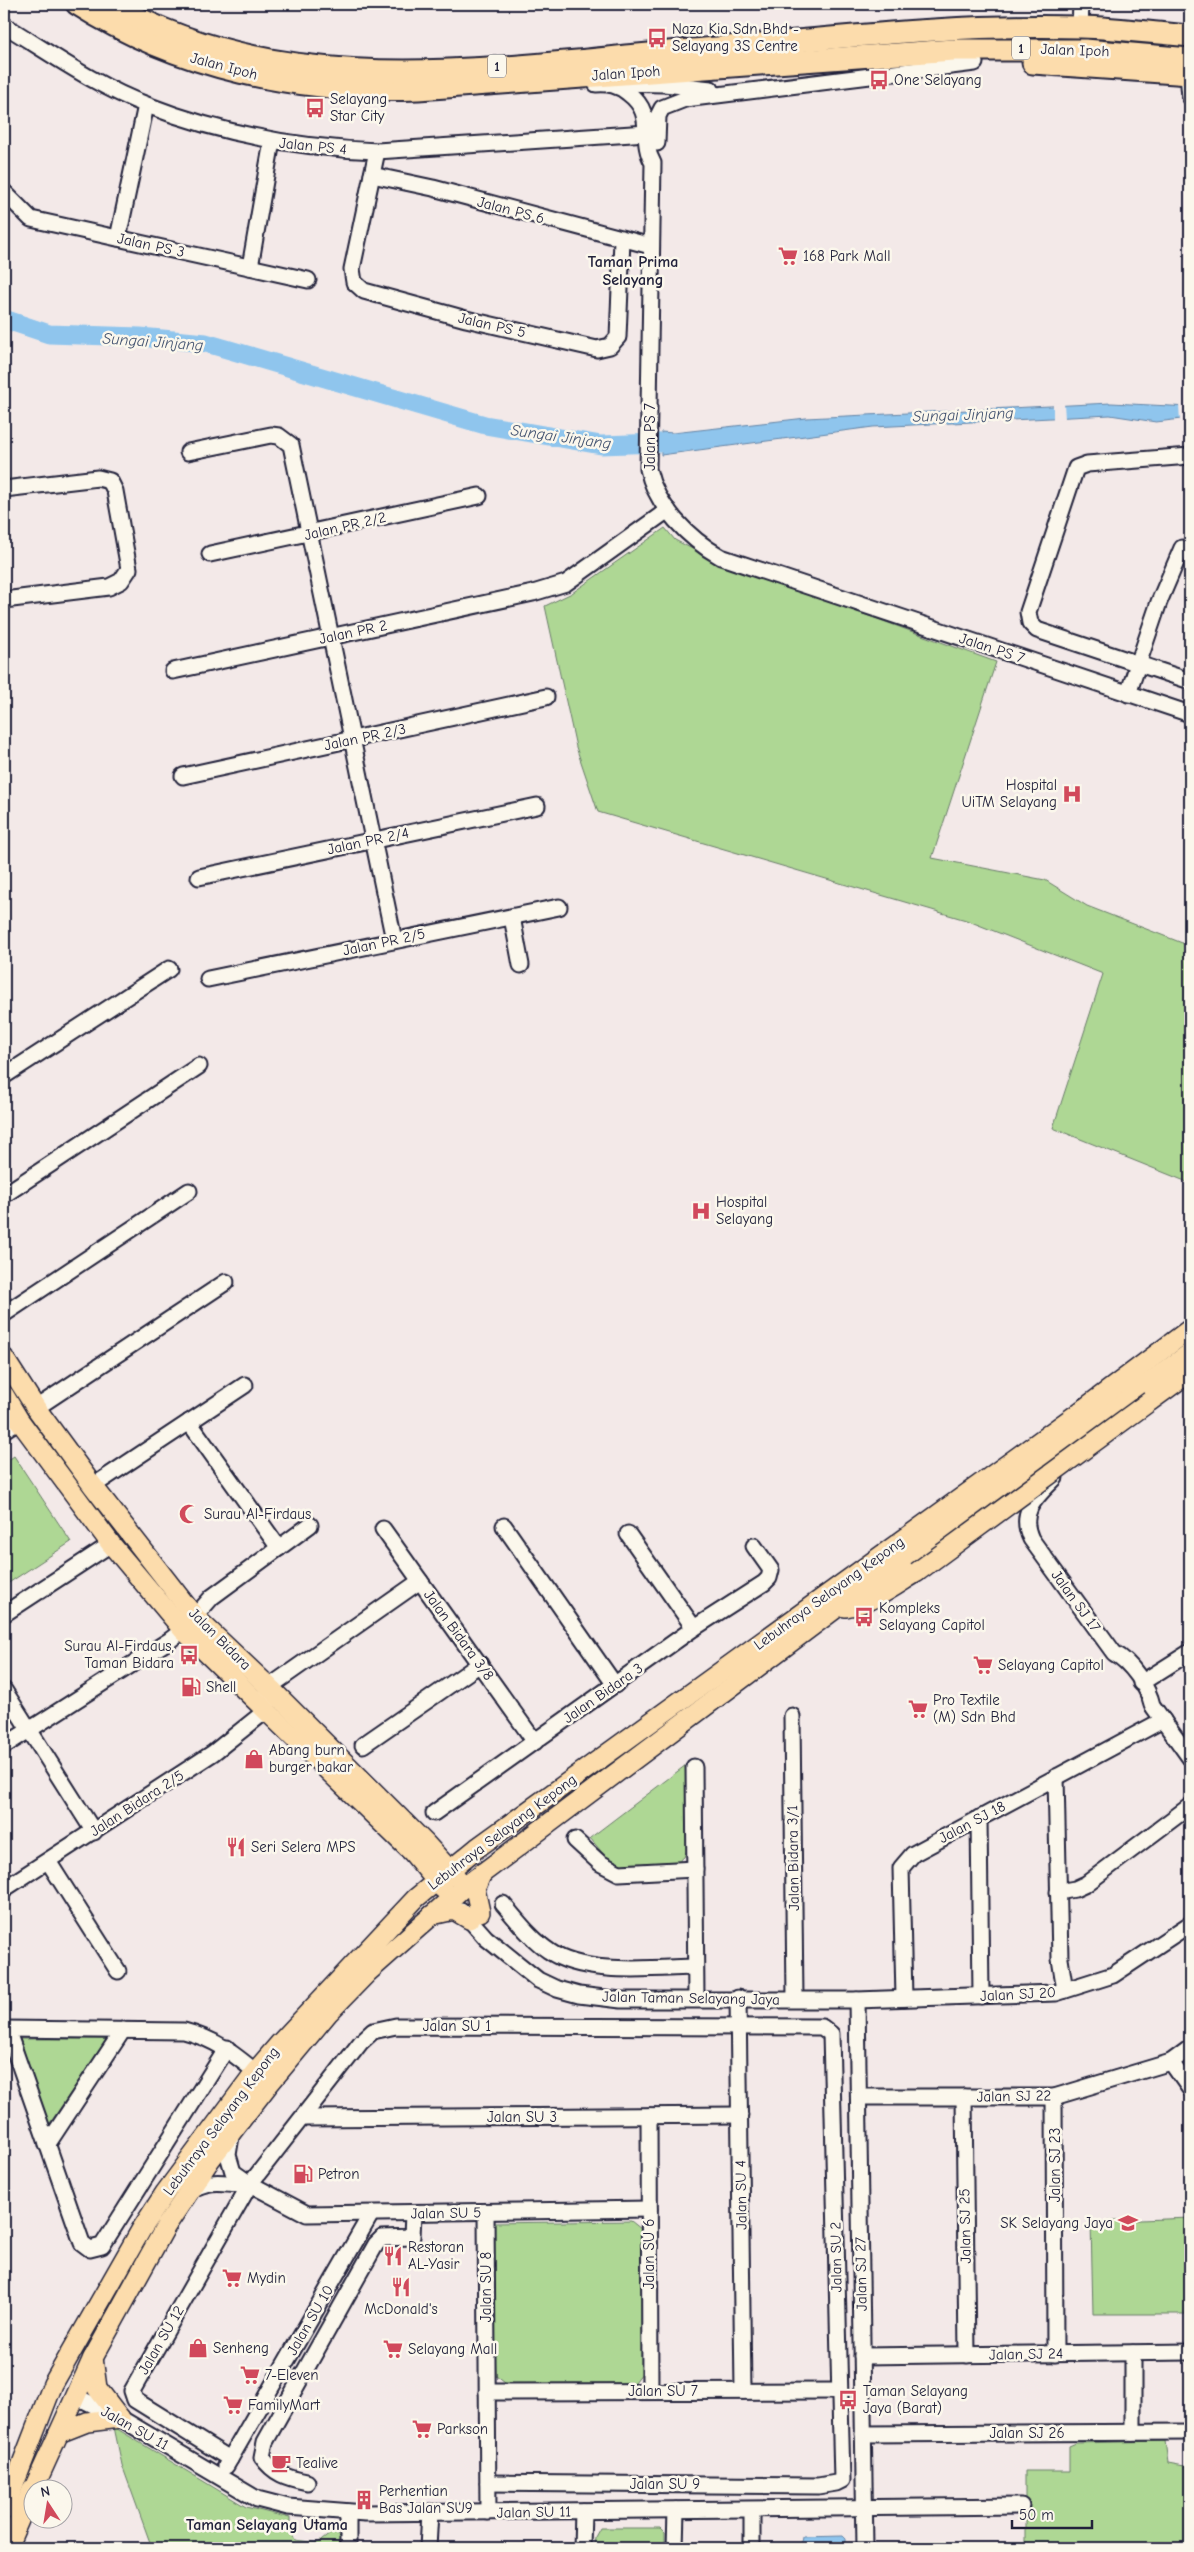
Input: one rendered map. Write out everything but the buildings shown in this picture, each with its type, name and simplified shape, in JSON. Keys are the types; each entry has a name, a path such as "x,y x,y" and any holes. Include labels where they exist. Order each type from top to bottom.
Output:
{"highway":[{"name":"Jalan Ipoh","path":"77,4 133,35 174,52 252,75 354,89 394,90 460,86 852,57 1025,48 1133,53 1189,69"},
{"name":"Jalan Ipoh","path":"111,4 162,28 235,52 302,66 398,72 964,30 1080,27 1190,36"},
{"path":"852,57 880,66 975,63 1189,69"}],"main road":[{"name":"Lebuhraya Selayang Kepong","path":"4,2510 53,2384 151,2215 262,2078 416,1898 476,1848 1069,1420 1190,1328"},
{"name":"Lebuhraya Selayang Kepong","path":"38,2480 93,2358 132,2284 190,2190 232,2130 262,2078 367,1973 430,1915 482,1873 835,1609 1190,1353"},
{"name":"Jalan Bidara","path":"4,1358 36,1408 189,1623 269,1687 418,1847 457,1892"},
{"path":"835,1609 852,1606 886,1593 1190,1372"},
{"name":"Jalan Bidara","path":"4,1395 11,1425 111,1544 189,1623 266,1711 418,1847"},
{"path":"416,1898 420,1877 418,1847 448,1853 476,1848"},
{"path":"430,1915 454,1910 474,1916 475,1889 482,1873"},
{"path":"4,2514 57,2407 64,2400 75,2396 72,2386 73,2374 85,2327"},
{"path":"93,2358 97,2388 120,2418"},
{"path":"60,2433 87,2422 120,2418"},
{"name":"Lebuhraya Selayang Kepong","path":"6,2548 22,2514"}],"street":[{"path":"1080,27 1081,4"},
{"name":"Jalan PS 4","path":"4,25 88,76 146,105 210,126 272,141 335,149 377,151 647,133"},
{"path":"653,163 657,154 657,124 662,108 691,98 975,63"},
{"path":"1189,69 1190,97"},
{"path":"460,86 506,90 610,83 664,84 737,92"},
{"name":"Jalan PS 7","path":"610,83 622,89 642,107 647,133 647,153 653,163 650,246 650,411 648,457 654,487 668,510 707,549 721,557 1190,714"},
{"path":"118,238 146,105"},
{"path":"250,267 272,141"},
{"path":"372,175 377,151"},
{"name":"Jalan PS 6","path":"372,175 433,188 650,246"},
{"name":"Jalan PS 5","path":"372,175 352,269 354,282 364,291 466,319 597,349 610,346 618,337 622,240"},
{"name":"Jalan PS 3","path":"4,192 31,219 308,280"},
{"path":"188,452 271,436 279,436 291,444 394,940"},
{"path":"1190,456 1086,464 1076,468 1028,612 1030,623 1036,630 1190,682"},
{"path":"4,489 98,478 110,481 115,491 129,569 121,581 109,587 4,600"},
{"path":"654,487 650,522 682,525"},
{"name":"Jalan PR 2/2","path":"210,554 479,496"},
{"name":"Jalan PR 2","path":"173,671 533,593 566,583 668,510"},
{"path":"1128,694 1160,602 1186,550"},
{"name":"Jalan PR 2/3","path":"183,776 546,697"},
{"name":"Jalan PR 2/4","path":"199,877 538,806"},
{"name":"Jalan PR 2/5","path":"208,979 559,907"},
{"path":"512,916 521,965"},
{"path":"4,1076 169,969"},
{"path":"4,1195 199,1066"},
{"path":"4,1314 189,1191"},
{"path":"36,1408 226,1282"},
{"path":"93,1486 245,1385"},
{"path":"189,1422 279,1548"},
{"name":"Jalan SJ 17","path":"1075,1437 1062,1471 1032,1504 1025,1517 1026,1528 1031,1539 1114,1653 1124,1658 1150,1697 1152,1705 1190,1758"},
{"path":"4,1746 189,1623 212,1597 310,1525"},
{"path":"504,1526 615,1685"},
{"name":"Jalan Bidara 3/8","path":"384,1529 535,1742"},
{"path":"628,1534 694,1628"},
{"path":"4,1614 111,1544"},
{"name":"Jalan Bidara 3","path":"434,1813 694,1628 764,1583 771,1573 754,1546"},
{"path":"266,1711 268,1704 266,1690 269,1687 420,1581"},
{"path":"1141,1684 1190,1652"},
{"path":"363,1745 480,1664"},
{"path":"4,1690 94,1832"},
{"name":"Jalan Bidara 2/5","path":"4,1889 213,1753 266,1711"},
{"name":"Jalan Bidara 3/1","path":"792,1716 795,1999"},
{"name":"Jalan SJ 18","path":"904,1998 901,1868 913,1854 1163,1720"},
{"path":"694,1768 696,1999"},
{"path":"1056,1777 1060,1959 1065,1990"},
{"path":"1058,1892 1075,1889 1086,1884 1190,1806"},
{"path":"979,1818 981,1996"},
{"path":"575,1840 600,1863 619,1873 695,1869"},
{"path":"48,1861 118,1971"},
{"name":"Jalan Taman Selayang Jaya","path":"457,1892 474,1916 506,1954 538,1980 557,1989 578,1995 621,2000 738,1998 857,2000"},
{"path":"503,1904 549,1951 567,1961 618,1969 696,1967"},
{"name":"Jalan SJ 20","path":"857,2000 1056,1993 1113,1975 1189,1928"},
{"name":"Jalan SU 4","path":"738,1998 743,2391"},
{"name":"Jalan SJ 27","path":"857,2000 865,2548"},
{"name":"Jalan SU 1","path":"250,2184 304,2118 361,2042 373,2031 396,2026 738,2026 822,2027 831,2034"},
{"path":"227,2048 102,2246 90,2249 82,2243 5,2029 184,2031 203,2036 227,2048 262,2078"},
{"path":"47,2144 123,2030"},
{"name":"Jalan SU 2","path":"831,2034 842,2480"},
{"name":"Jalan SJ 22","path":"858,2097 1054,2097 1172,2062 1190,2048"},
{"path":"1172,2062 1190,2089"},
{"name":"Jalan SJ 25","path":"964,2097 967,2355"},
{"name":"Jalan SJ 23","path":"1054,2097 1055,2354"},
{"name":"Jalan SU 3","path":"304,2118 740,2115"},
{"name":"Jalan SU 6","path":"649,2116 650,2391"},
{"name":"Jalan SU 5","path":"232,2130 228,2155 233,2172 250,2184 307,2214 649,2209"},
{"name":"Jalan SU 5","path":"190,2190 206,2182 218,2181 250,2184"},
{"name":"Jalan SU 12","path":"230,2459 135,2400 132,2391 250,2184"},
{"name":"Jalan SU 8","path":"486,2212 488,2512"},
{"path":"307,2482 284,2477 268,2466 262,2457 265,2442 376,2244 382,2238 412,2237 413,2213"},
{"name":"Jalan SU 10","path":"220,2478 371,2214"},
{"name":"Jalan SJ 24","path":"862,2356 1190,2352"},
{"path":"1133,2353 1133,2432"},
{"name":"Jalan SU 7","path":"487,2392 839,2391"},
{"name":"Jalan SU 11","path":"75,2396 120,2418 257,2499 272,2504 348,2512 752,2510 1021,2506"},
{"name":"Jalan SJ 26","path":"863,2434 1190,2432"},
{"name":"Jalan SU 9","path":"488,2483 818,2486 836,2484 842,2480"},
{"path":"675,2548 676,2510"},
{"path":"752,2510 752,2548"},
{"path":"582,2548 583,2511"},
{"path":"348,2512 348,2548"},
{"path":"428,2548 430,2512"}],"green space":[{"path":"665,528 675,540 712,559 996,662 932,858 1045,880 1087,906 1190,946 1190,1187 1185,1181 1053,1128 1103,974 966,920 598,812 576,747 545,606 572,593"},
{"path":"14,1456 71,1542 4,1586 4,1463"},
{"path":"686,1765 687,1850 684,1857 676,1864 622,1865 610,1862 590,1838"},
{"path":"20,2039 107,2039 48,2126"},
{"path":"1190,2218 1190,2314 1093,2314 1091,2222"},
{"path":"631,2221 641,2229 642,2373 632,2386 509,2386 496,2376 491,2223"},
{"path":"114,2427 246,2507 290,2518 290,2529 295,2540 318,2543 334,2531 340,2538 340,2548 152,2548 122,2465"},
{"path":"1165,2441 1168,2463 1190,2467 1190,2548 1025,2548 1025,2471 1069,2471 1069,2446 1076,2443"},
{"path":"600,2528 660,2528 665,2533 665,2548 594,2548 595,2537"}],"water":[{"path":"1111,403 1190,407 1190,418 1156,422 1110,415 873,427 661,455 661,432 673,433 806,418"},
{"path":"843,2536 846,2539 846,2548 800,2548 802,2537"}],"pier":[{"path":"1064,403 1065,419 1053,419 1053,404"},
{"path":"1179,405 1190,405 1190,420 1180,422"}],"waterway":[{"name":"Sungai Jinjang","path":"4,319 49,334 140,337 206,343 485,425 601,445 686,442"}],"place":[{"name":"Naza Kia Sdn Bhd - Selayang 3S Centre","path":"657,38"},
{"name":"One Selayang","path":"879,80"},
{"name":"Selayang Star City","path":"315,108"},
{"name":"168 Park Mall","path":"788,256"},
{"name":"Hospital UiTM Selayang","path":"1072,794"},
{"name":"Hospital Selayang","path":"701,1211"},
{"name":"Surau Al-Firdaus","path":"189,1514"},
{"name":"Kompleks Selayang Capitol","path":"864,1617"},
{"name":"Surau Al-Firdaus, Taman Bidara","path":"189,1655"},
{"name":"Selayang Capitol","path":"983,1665"},
{"name":"Shell","path":"191,1687"},
{"name":"Pro Textile (M) Sdn Bhd","path":"918,1709"},
{"name":"Abang burn burger bakar","path":"254,1759"},
{"name":"Seri Selera MPS","path":"236,1847"},
{"name":"Petron","path":"303,2174"},
{"name":"SK Selayang Jaya","path":"1128,2223"},
{"name":"Restoran AL-Yasir","path":"393,2256"},
{"name":"Mydin","path":"232,2278"},
{"name":"McDonald's","path":"401,2287"},
{"name":"Senheng","path":"198,2348"},
{"name":"Selayang Mall","path":"393,2349"},
{"name":"7-Eleven","path":"250,2375"},
{"name":"Taman Selayang Jaya (Barat)","path":"848,2400"},
{"name":"FamilyMart","path":"233,2405"},
{"name":"Parkson","path":"422,2429"},
{"name":"Tealive","path":"281,2463"},
{"name":"Perhentian Bas Jalan SU9","path":"364,2500"}],"district":[{"name":"Taman Prima Selayang","path":"633,270"},
{"name":"Taman Selayang Utama","path":"267,2524"}]}
